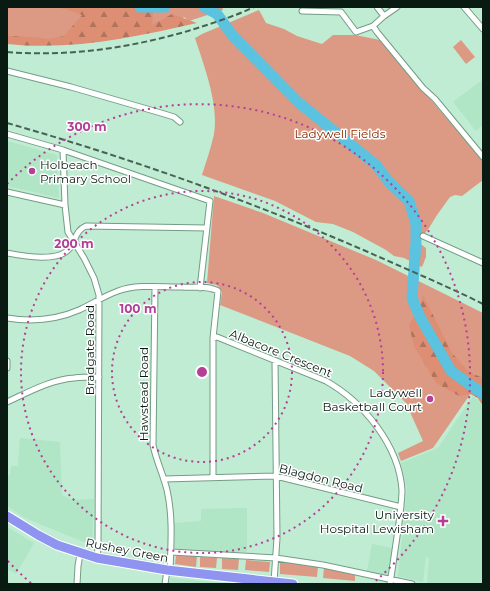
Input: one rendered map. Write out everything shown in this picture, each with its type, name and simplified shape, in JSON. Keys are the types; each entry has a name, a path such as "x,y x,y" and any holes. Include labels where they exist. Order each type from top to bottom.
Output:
{"highway":[{"name":"Rushey Green","path":"7,516 57,545 80,554 96,558 168,571 250,582 294,584"}],"street":[{"path":"377,7 384,16"},
{"path":"302,11 341,12 356,32 373,26 397,7"},
{"path":"464,7 483,29"},
{"path":"373,26 423,88 435,99 483,157"},
{"path":"7,71 71,87 147,109 174,117 180,122"},
{"path":"7,134 63,150 210,201 200,288"},
{"name":"Bradgate Road","path":"63,150 66,226 94,278 99,294 98,548 96,558"},
{"path":"7,192 65,205"},
{"path":"7,253 38,257 60,255 68,250 75,235 80,229 86,226 207,228"},
{"path":"423,236 483,263"},
{"path":"7,318 41,321 62,316 80,310 99,299 123,289 154,287 200,288 214,289 218,291 213,338 213,477"},
{"name":"Hawstead Road","path":"154,287 153,445 157,462 164,479 170,507 171,552 165,584"},
{"name":"Albacore Crescent","path":"213,338 217,337 326,381 345,393 366,413 377,427 393,457 401,480 401,507 391,582"},
{"path":"7,361 7,368"},
{"path":"274,582 277,538 275,361"},
{"path":"7,402 39,387 59,380 99,377"},
{"name":"Blagdon Road","path":"164,479 276,476 401,507"},
{"name":"Rushey Green","path":"171,552 276,558 323,565 391,582 412,584"},
{"path":"77,584 80,554"}],"shaded area":[{"path":"482,80 483,125 476,131 453,102"},
{"name":"Holbeach Primary School","path":"7,141 57,155 59,198 7,186"},
{"name":"University Hospital Lewisham","path":"473,396 483,407 483,584 427,584 429,558 426,557 423,582 398,576 407,489 401,463 438,448"},
{"path":"20,438 60,442 62,495 73,500 94,499 92,543 84,542 25,518 7,506 7,475 10,475 11,466 18,466"},
{"path":"247,508 247,552 175,551 174,523 201,521 201,509"},
{"path":"7,527 34,543 16,574 7,569"},
{"path":"372,544 392,548 387,576 367,571"},
{"path":"170,578 230,584 170,584"}],"green space":[{"path":"7,7 222,7 223,10 189,21 184,17 179,23 118,39 50,45 7,42"},
{"path":"51,7 154,7 152,25 172,14 197,23 127,38 79,44 31,46 7,44 7,36 48,39 64,36 82,15 66,9"},
{"name":"Ladywell Fields","path":"259,10 266,23 284,29 297,36 322,44 333,35 355,35 380,40 483,161 483,180 462,196 455,195 450,197 418,242 426,248 426,257 422,267 404,258 394,256 353,232 333,224 316,222 275,201 202,175 214,134 215,122 213,98 210,85 195,38"},
{"path":"461,40 475,57 466,64 453,47"},
{"path":"214,196 263,213 376,260 483,313 483,406 478,398 471,393 433,448 401,461 398,453 423,441 406,403 374,371 350,356 220,305 222,292 217,285 207,283"},
{"path":"423,295 452,353 469,372 483,378 483,406 478,398 470,394 459,396 436,383 414,346 409,325 420,306"},
{"path":"176,556 197,556 196,567 175,564"},
{"path":"200,557 217,558 216,568 200,567"},
{"path":"222,558 239,559 238,570 222,569"},
{"path":"246,560 270,562 269,572 245,570"},
{"path":"280,562 318,566 317,577 280,574"},
{"path":"324,568 355,575 355,581 323,578"}],"waterway":[{"path":"140,7 165,7"},
{"path":"204,7 217,14 233,36 298,102 376,165 389,182 409,201 416,223 412,298 420,317 451,371 483,394"}],"railway":[{"path":"7,52 76,52 98,50 143,42 188,31 254,7"},
{"path":"7,123 53,136 144,166 279,215 368,252 483,304"}],"place":[{"name":"Holbeach Primary School","path":"32,171"},
{"name":"Ladywell Basketball Court","path":"430,399"},
{"name":"University Hospital Lewisham","path":"443,521"}]}
